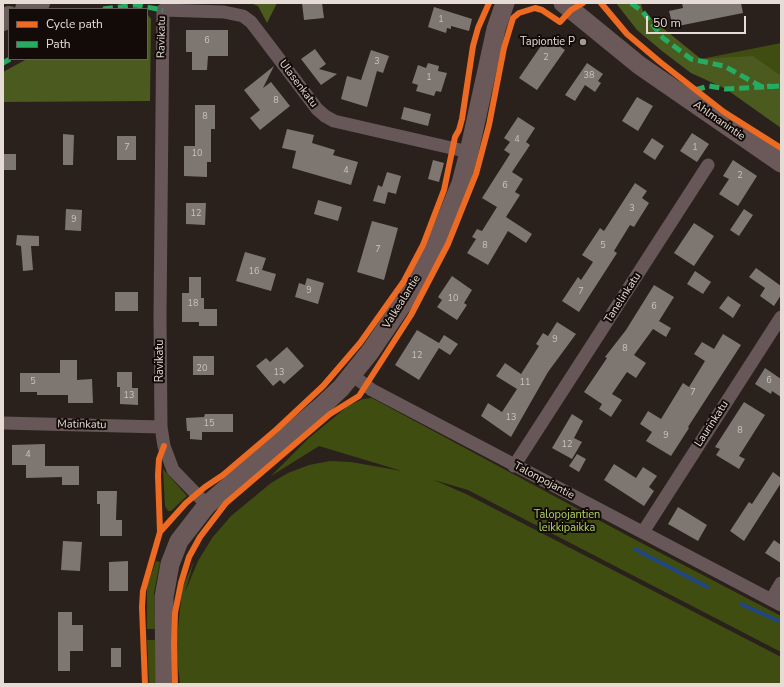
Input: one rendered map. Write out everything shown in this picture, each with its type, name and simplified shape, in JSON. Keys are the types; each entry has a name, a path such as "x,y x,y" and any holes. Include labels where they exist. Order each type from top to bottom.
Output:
{"highway":[{"path":"28,8 39,3"}],"street":[{"name":"Valkealantie","path":"207,505 323,405 352,375 391,322 433,250 452,208 469,152 495,37 505,3"},
{"name":"Valkealantie","path":"495,37 505,15 516,3"},
{"name":"Ahlmanintie","path":"562,3 595,31 781,163"},
{"name":"Ahlmanintie","path":"584,3 658,77"},
{"name":"Ulasenkatu","path":"163,10 224,12 243,16 257,31 317,109 334,121 469,152"},
{"name":"Ravikatu","path":"163,10 160,316 161,427 164,446 173,470 207,505"},
{"name":"Tanelinkatu","path":"514,466 708,165"},
{"name":"Laurinkatu","path":"643,532 781,317"},
{"name":"Talonpojantie","path":"352,375 372,390 427,418 514,466 776,602"},
{"name":"Matinkatu","path":"3,423 161,427"},
{"path":"165,684 163,636 166,581 179,541 207,505"},
{"path":"776,602 781,583"}],"green space":[{"path":"250,3 277,3 267,23 258,6"},
{"path":"616,3 641,3 643,12 701,59 753,56 781,76 781,128 726,89 691,73 637,30"},
{"path":"148,15 151,19 150,101 3,102 3,72 25,60 148,60"},
{"path":"781,43 781,110 701,59"},
{"name":"Talopojantien leikkipaikka","path":"372,398 632,538 781,616 781,652 468,490 434,480 466,494 781,657 781,684 180,684 176,648 182,589 194,561 185,592 198,561 212,538 231,516 271,483 288,473 309,465 330,461 351,462 402,471 319,446 271,476 309,438 348,406 363,399"},
{"path":"163,469 187,496 171,511 168,511 165,506"},
{"path":"156,561 160,562 154,593 155,629 147,629 147,586"},
{"path":"147,640 155,640 157,684 149,684"}],"building":[{"path":"302,3 322,3 324,18 304,20"},
{"path":"682,3 741,3 743,13 673,27 669,11 683,8"},
{"path":"434,7 472,19 469,31 451,26 451,29 447,28 446,33 428,27"},
{"path":"186,30 228,30 228,56 208,56 207,70 192,70 192,52 186,52"},
{"path":"547,37 565,50 537,90 519,78"},
{"path":"315,49 326,64 319,69 337,74 321,85 301,59"},
{"path":"371,50 389,56 383,73 377,71 367,107 341,99 347,76 361,80"},
{"path":"428,63 439,66 438,71 447,73 441,92 436,91 434,96 416,91 418,85 412,83 418,65 426,68"},
{"path":"587,63 603,74 598,81 601,83 595,92 585,85 575,101 565,95"},
{"path":"274,66 263,88 271,82 290,106 260,130 250,118 260,110 244,90"},
{"path":"637,97 653,106 638,131 622,121"},
{"path":"195,105 215,105 215,129 211,129 211,162 207,162 207,177 184,176 184,146 195,146"},
{"path":"404,107 431,114 428,126 401,119"},
{"path":"518,117 535,128 526,142 530,145 512,172 523,179 515,192 520,195 506,217 532,234 526,243 508,231 488,265 467,253 476,239 472,237 477,229 482,231 497,207 482,198 510,154 504,150 510,142 504,138"},
{"path":"287,129 314,135 312,143 335,150 333,155 358,162 351,185 292,168 296,151 282,148"},
{"path":"692,133 709,144 697,162 680,151"},
{"path":"63,134 74,135 73,165 63,165"},
{"path":"117,136 136,136 136,160 117,160"},
{"path":"652,138 664,146 655,160 643,152"},
{"path":"3,154 16,154 16,170 3,170"},
{"path":"433,160 444,163 439,182 428,179"},
{"path":"733,160 757,176 738,206 719,194 729,179 723,176"},
{"path":"387,172 401,176 396,194 388,192 385,204 373,201 378,185 382,187"},
{"path":"635,183 647,191 642,198 649,203 634,227 630,225 614,251 617,253 579,312 562,301 578,277 581,280 593,262 582,255 600,228 604,231"},
{"path":"318,200 342,207 338,221 314,214"},
{"path":"186,203 206,203 205,225 186,224"},
{"path":"66,209 82,210 81,231 65,230"},
{"path":"744,209 753,215 739,236 730,230"},
{"path":"372,221 398,228 384,280 357,272"},
{"path":"694,223 714,236 694,266 674,253"},
{"path":"17,235 39,236 39,246 31,246 33,270 23,271 21,246 16,245"},
{"path":"245,252 266,258 262,270 276,274 271,291 236,281"},
{"path":"756,268 781,286 781,295 774,306 760,296 765,288 749,277"},
{"path":"695,271 711,282 703,294 687,284"},
{"path":"452,276 472,290 464,303 467,305 457,320 437,307 442,300 438,297"},
{"path":"189,277 201,277 201,298 204,298 204,309 217,309 217,326 199,326 199,322 182,322 182,293 189,293"},
{"path":"307,278 324,283 318,304 295,297 299,283 305,285"},
{"path":"654,285 674,297 659,321 671,328 666,337 653,329 634,355 646,363 636,378 627,372 612,394 622,400 611,417 599,409 602,404 584,392 607,358 605,357 626,330"},
{"path":"115,292 138,292 138,311 115,311"},
{"path":"728,296 741,305 733,318 719,308"},
{"path":"557,322 576,334 548,372 511,437 481,416 488,403 502,412 517,389 496,376 505,363 521,374 539,346 536,344 543,333 548,336"},
{"path":"417,330 439,343 444,335 458,344 450,355 439,348 419,380 395,365"},
{"path":"723,334 741,345 671,456 646,441 652,432 640,424 648,411 661,419 683,383 689,387 705,361 694,354 702,342 714,349"},
{"path":"287,347 304,366 284,384 280,380 273,386 256,366 266,358 270,362"},
{"path":"193,356 214,356 214,375 193,375"},
{"path":"60,360 77,360 77,380 92,379 93,403 68,403 68,395 37,395 37,392 20,392 20,373 60,373"},
{"path":"765,368 781,379 781,397 772,391 771,394 755,384"},
{"path":"117,372 132,372 132,388 138,388 138,405 120,404 120,387 117,387"},
{"path":"744,402 765,415 739,456 745,459 739,469 716,455 720,449 715,447"},
{"path":"205,414 233,414 233,432 202,432 202,440 190,439 190,431 187,431 186,418 204,417"},
{"path":"572,414 583,421 574,438 582,442 572,459 552,448"},
{"path":"45,444 45,466 79,466 79,485 62,485 62,477 26,478 26,465 12,465 12,445"},
{"path":"577,454 586,459 579,472 569,466"},
{"path":"614,464 636,478 643,467 657,476 649,487 654,491 644,506 604,480"},
{"path":"773,472 781,478 781,483 744,541 730,531 749,502 752,504"},
{"path":"97,491 117,491 116,520 122,520 122,536 100,536 100,504 97,504"},
{"path":"678,507 707,525 698,541 668,524"},
{"path":"774,540 781,545 781,563 765,553"},
{"path":"63,541 82,542 80,571 61,570"},
{"path":"128,561 128,591 109,591 109,562"},
{"path":"58,612 72,612 72,625 83,625 83,651 70,651 70,671 58,671"},
{"path":"111,648 121,648 121,667 111,667"}],"waterway":[{"path":"635,549 707,587"},
{"path":"741,604 781,622"}],"marked path":[{"path":"631,3 643,12 663,38 691,59 724,66 762,87 771,86"},
{"path":"111,8 136,5 163,10"},
{"path":"3,63 8,60"},
{"path":"695,90 709,86 726,89 781,86"}],"cycle path":[{"path":"145,684 142,607 143,591 160,532 186,503 205,487 223,475 277,429 323,386 360,343 404,281 423,245 444,190 455,137 462,119 473,46 478,28 489,3"},
{"path":"175,684 175,613 181,583 189,557 200,537 226,503 330,414 359,396 411,315 448,244 476,174 489,125 504,48 513,18 519,13 535,8 542,10 560,22 571,10 583,3"},
{"path":"601,3 627,34 660,62 724,112 781,148"},
{"path":"160,532 158,475 159,459 164,446"}],"place":[{"name":"Tapiontie P","path":"583,42"}]}
